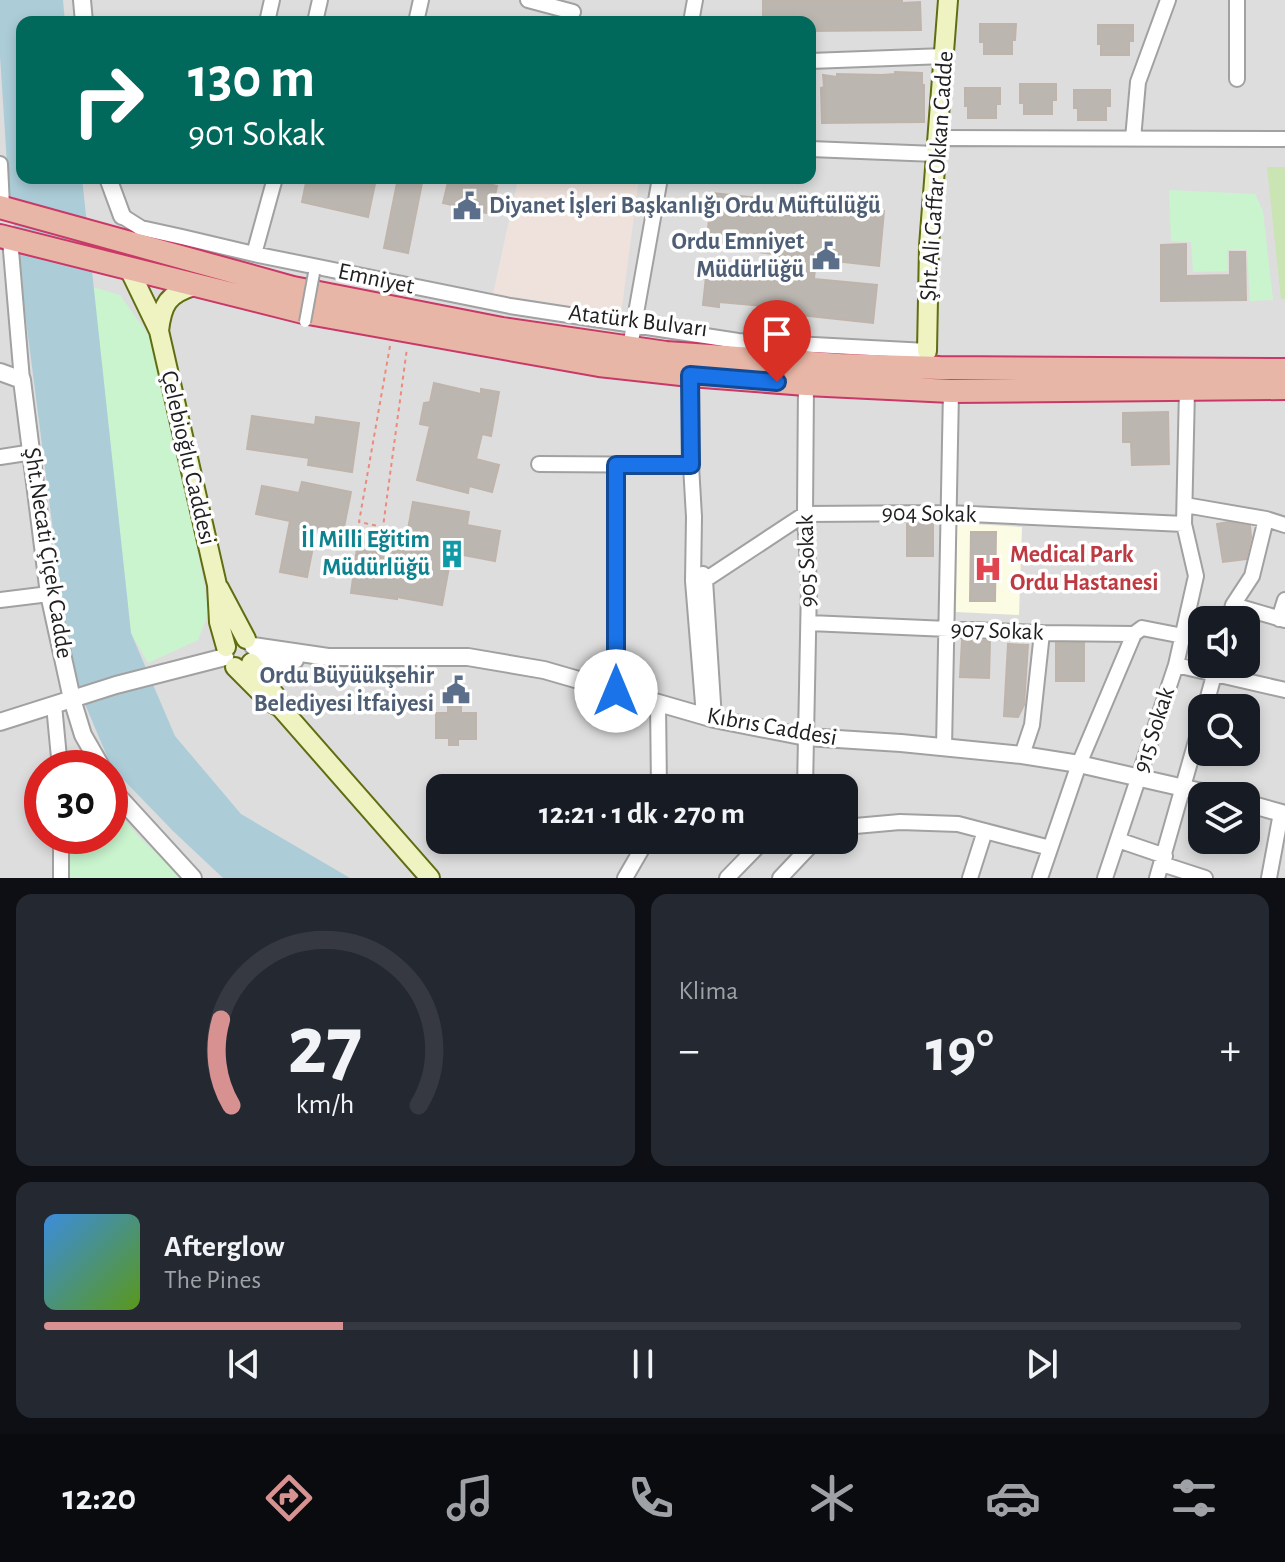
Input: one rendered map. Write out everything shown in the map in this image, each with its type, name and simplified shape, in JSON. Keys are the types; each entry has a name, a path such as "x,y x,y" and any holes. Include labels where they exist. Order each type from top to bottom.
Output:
{"highway":[{"name":"Atatürk Bulvarı","path":"1,207 293,288 502,329 632,336 666,353 840,365 1285,370"},
{"name":"Atatürk Bulvarı","path":"5,237 303,312 599,365 806,384 951,391 1285,388"}],"main road":[{"name":"Şht.Ali Gaffar Okkan Cadde","path":"927,351 929,246 948,0"},
{"name":"Çelebioğlu Caddesi","path":"129,269 159,331 217,585 219,622 241,654"},
{"path":"159,331 161,312 168,301 179,290 194,286"},
{"path":"241,654 269,701 280,707 430,878"}],"street":[{"path":"528,0 573,11"},
{"path":"1133,139 1138,82 1168,0"},
{"path":"1237,0 1237,79"},
{"path":"816,61 945,56"},
{"path":"816,149 1133,139 1285,139"},
{"path":"0,164 1,207"},
{"path":"110,184 122,216"},
{"path":"254,254 273,184"},
{"path":"632,336 659,184"},
{"name":"Emniyet","path":"122,216 141,228 510,306 632,336 927,351"},
{"path":"0,372 22,380 5,237"},
{"path":"305,322 314,273"},
{"path":"690,375 693,552 699,581 709,718"},
{"name":"Şht.Necati Çiçek Cadde","path":"22,380 49,594 72,699 83,735 92,750"},
{"name":"905 Sokak","path":"805,774 809,623 805,514 806,384"},
{"name":"915 Sokak","path":"1105,878 1176,665 1196,576 1184,524 1187,389"},
{"path":"944,748 951,391"},
{"path":"0,457 33,452"},
{"path":"539,464 691,465"},
{"path":"616,465 616,691"},
{"path":"1185,505 1285,525"},
{"name":"904 Sokak","path":"805,514 949,513 1184,524"},
{"path":"699,581 805,514"},
{"path":"1235,606 1252,576 1266,519"},
{"path":"0,600 49,594"},
{"path":"1260,616 1282,619 1285,600"},
{"name":"907 Sokak","path":"809,623 1042,633 1134,634 1142,628 1183,636"},
{"path":"1022,755 1032,725 1042,633"},
{"path":"1040,878 1079,764 1134,634"},
{"path":"0,722 116,685 241,654"},
{"name":"Kıbrıs Caddesi","path":"241,654 468,657 544,670 709,718 806,737 1022,755 1079,764 1188,790"},
{"path":"1176,665 1188,666"},
{"path":"1246,678 1285,690"},
{"path":"658,703 659,774"},
{"path":"54,705 58,750"},
{"path":"1161,866 1189,766"},
{"path":"128,807 193,878"},
{"path":"1260,807 1283,813 1269,878"},
{"path":"858,826 900,822 958,824 1050,848"},
{"path":"970,878 985,831"},
{"path":"1118,840 1161,866 1205,878"},
{"path":"61,854 61,878"},
{"path":"625,878 639,854"},
{"path":"727,878 750,854"},
{"path":"780,878 803,854"}],"path":[{"path":"401,331 383,527 359,522 401,331"}],"shaded area":[{"path":"0,0 1285,0 1285,878 0,878"},
{"path":"517,184 638,184 621,314 493,294"},
{"name":"Medical Park Ordu Hastanesi","path":"957,523 1022,527 1019,615 956,612"}],"green space":[{"path":"1267,167 1285,167 1285,299 1281,299"},
{"path":"1169,190 1255,194 1263,211 1273,300 1250,301 1247,250 1227,250 1228,271 1193,272 1191,242 1171,241"},
{"path":"93,287 120,295 150,337 194,530 209,612 198,640 148,663 131,633"},
{"path":"128,824 181,878 68,878 68,854 128,854"}],"water":[{"path":"0,0 63,0 64,16 16,16 16,184 83,184 131,633 175,736 241,814 350,878 223,878 128,785 128,750 104,750 71,671 8,180 0,56"}],"building":[{"path":"763,0 902,0 902,3 920,2 921,30 816,31 816,16 763,16"},
{"path":"980,24 1016,24 1012,54 984,54"},
{"path":"1098,25 1133,25 1129,55 1101,55"},
{"path":"922,73 924,122 822,123 823,75 837,77 837,74 882,75"},
{"path":"1020,84 1056,84 1052,114 1024,114 1024,103 1020,103"},
{"path":"965,88 1000,88 996,118 968,118"},
{"path":"1074,90 1110,90 1106,120 1078,120"},
{"path":"306,184 375,184 368,217 302,202"},
{"path":"397,184 422,184 408,253 384,248"},
{"path":"448,184 497,186 491,214 443,203"},
{"name":"Ordu Emniyet Müdürlüğü","path":"712,193 884,211 879,266 816,259 814,279 877,285 873,323 800,315 799,311 763,310 764,306 719,302 719,307 703,305 707,267 771,274 774,254 706,246"},
{"path":"1186,244 1186,276 1230,275 1230,252 1245,252 1246,300 1161,301 1161,245"},
{"path":"434,383 481,394 481,389 499,392 491,436 482,434 476,459 499,465 492,492 469,486 468,493 417,480 430,426 420,424 424,403 430,402"},
{"path":"1168,412 1169,464 1132,465 1131,442 1123,442 1123,413"},
{"path":"252,416 315,425 316,417 359,423 352,472 308,465 309,458 247,449"},
{"path":"302,482 351,492 342,537 316,532 307,577 280,572 290,521 256,514 262,486 299,493"},
{"path":"413,502 469,512 467,525 500,531 495,561 458,554 458,557 451,556 442,605 351,593 359,533 406,540"},
{"path":"1228,522 1250,526 1246,559 1223,562 1217,524"},
{"path":"933,523 933,556 907,556 907,524"},
{"path":"971,532 996,532 995,601 970,601"},
{"path":"962,640 990,641 989,678 960,677"},
{"path":"1056,643 1084,643 1084,681 1056,681"},
{"path":"1008,644 1028,645 1024,705 1018,717 1004,716"},
{"path":"448,704 461,704 461,713 476,713 476,739 458,739 458,745 449,745 449,738 436,738 436,713 448,713"}],"place":[{"name":"Diyanet İşleri Başkanlığı Ordu Müftülüğü","path":"467,206"},
{"name":"Ordu Emniyet Müdürlüğü","path":"826,256"},
{"name":"İl Milli Eğitim Müdürlüğü","path":"452,554"},
{"name":"Medical Park Ordu Hastanesi","path":"988,569"},
{"name":"Ordu Büyüükşehir Belediyesi İtfaiyesi","path":"456,690"}],"route":[{"path":"616,691 616,465 691,465 690,375 777,382"}]}
